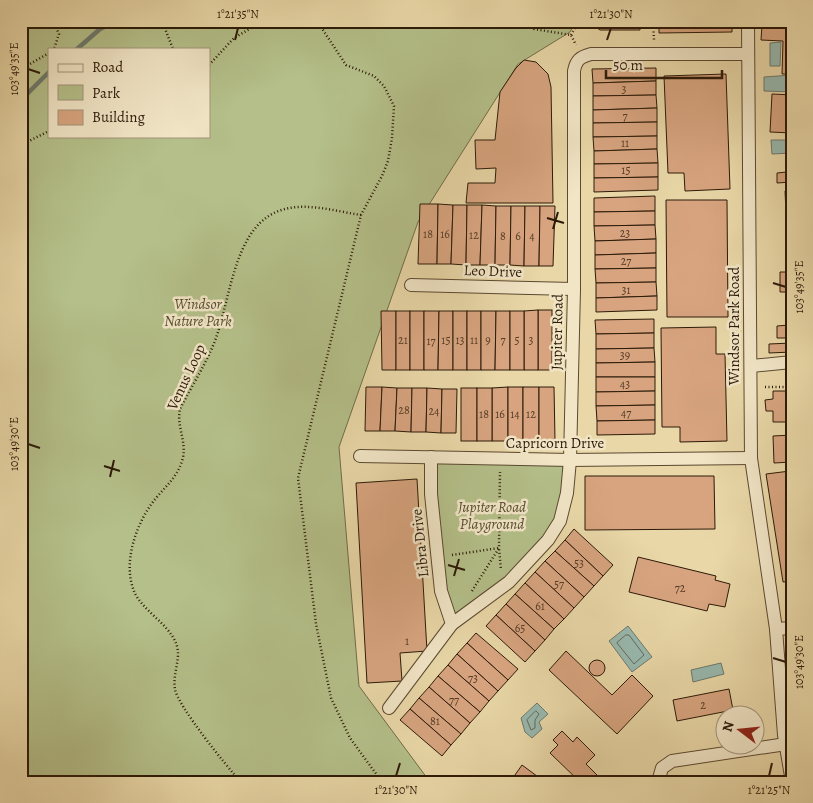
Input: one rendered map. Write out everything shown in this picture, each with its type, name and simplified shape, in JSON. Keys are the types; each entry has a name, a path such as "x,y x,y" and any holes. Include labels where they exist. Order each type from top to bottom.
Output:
{"street":[{"name":"Windsor Park Road","path":"748,21 750,458 776,629 786,744 792,782"},
{"path":"582,56 591,54 748,54"},
{"name":"Jupiter Road","path":"389,708 452,624 509,582 548,540 560,522 567,493 570,460 574,289 574,72 576,62 582,56"},
{"name":"Leo Drive","path":"411,285 574,289"},
{"path":"751,366 792,362"},
{"name":"Capricorn Drive","path":"360,456 570,460 750,458"},
{"name":"Libra Drive","path":"431,458 431,494 441,591 452,624"},
{"path":"776,629 792,628"},
{"path":"658,782 662,768 672,760 786,744"}],"path":[{"path":"53,21 59,34 54,48"},
{"path":"162,21 173,48"},
{"path":"210,64 234,38 263,21"},
{"path":"317,21 346,65 374,76 384,86 394,106 388,161 361,215 298,478 316,624 331,698 350,738 382,782"},
{"path":"522,21 534,29 572,35"},
{"path":"572,35 579,21"},
{"path":"654,21 654,54"},
{"path":"572,35 582,56"},
{"path":"21,69 28,63 48,53"},
{"path":"21,144 48,131"},
{"name":"Venus Loop","path":"241,782 180,703 173,681 178,660 175,640 134,592 130,568 133,544 142,521 156,498 169,486 183,459 184,446 178,417 180,409 213,347 247,239 259,224 274,213 294,206 361,215"},
{"path":"764,388 792,387"},
{"path":"500,474 499,548 501,571 509,582"},
{"path":"438,556 499,548"},
{"path":"468,599 499,548"},
{"path":"21,770 28,782"}],"green space":[{"name":"Windsor Nature Park","path":"21,21 576,21 570,32 518,64 418,222 339,447 359,686 430,782 21,782"},
{"name":"Jupiter Road Playground","path":"431,458 570,460 560,521 548,540 452,624 438,556"}],"water":[{"path":"781,42 780,66 770,66 770,43"},
{"path":"792,75 792,92 764,91 764,77"},
{"path":"771,140 792,140 792,153 772,154"},
{"path":"628,626 652,657 632,672 609,641"},
{"path":"721,663 724,674 693,682 691,670"},
{"path":"537,703 548,714 539,722 542,729 532,738 525,732 521,718"}],"building":[{"path":"587,21 640,21 640,30 600,30"},
{"path":"659,21 732,21 732,32 659,33"},
{"path":"785,22 792,22 792,74 782,74 783,41 761,40 762,25 785,25"},
{"path":"524,60 536,62 548,74 551,87 553,203 466,203 468,183 495,183 496,168 476,169 475,140 495,140 500,92 516,68"},
{"path":"656,68 656,81 593,83 592,69"},
{"path":"726,74 730,189 685,191 684,173 668,173 664,76"},
{"path":"656,81 656,95 593,96 593,83"},
{"path":"772,94 792,95 792,133 770,132"},
{"path":"656,95 657,108 593,110 593,96"},
{"path":"657,108 657,122 593,123 593,110"},
{"path":"657,122 657,136 593,137 593,123"},
{"path":"657,136 657,149 594,151 593,137"},
{"path":"657,149 658,163 594,164 594,151"},
{"path":"786,160 792,160 792,182 777,183 777,173 787,172"},
{"path":"658,163 658,177 594,178 594,164"},
{"path":"658,177 658,190 594,192 594,178"},
{"path":"785,191 792,191 792,235 787,235"},
{"path":"655,196 655,211 594,212 594,198"},
{"path":"666,200 727,200 728,317 667,317"},
{"path":"420,204 438,204 437,264 418,264"},
{"path":"438,204 453,205 451,264 437,264"},
{"path":"453,205 467,205 466,265 451,264"},
{"path":"467,205 482,205 480,265 466,265"},
{"path":"482,205 496,206 495,265 480,265"},
{"path":"496,206 511,206 510,265 495,265"},
{"path":"511,206 525,206 524,266 510,265"},
{"path":"525,206 540,206 539,266 524,266"},
{"path":"540,206 555,206 553,266 539,266"},
{"path":"655,211 655,225 594,226 594,212"},
{"path":"655,225 656,239 595,241 594,226"},
{"path":"656,239 656,253 595,255 595,241"},
{"path":"656,253 656,268 595,269 595,255"},
{"path":"790,261 792,292 780,292 780,272 790,272"},
{"path":"656,268 656,282 596,283 595,269"},
{"path":"656,282 657,296 596,298 596,283"},
{"path":"657,296 657,310 596,312 596,298"},
{"path":"538,310 552,310 552,370 538,370"},
{"path":"538,310 538,370 524,370 524,311"},
{"path":"381,311 396,311 396,370 382,370"},
{"path":"396,311 410,311 410,370 396,370"},
{"path":"410,311 424,311 424,370 410,370"},
{"path":"424,311 439,311 438,370 424,370"},
{"path":"439,311 453,311 453,370 438,370"},
{"path":"453,311 467,311 467,370 453,370"},
{"path":"467,311 481,311 481,370 467,370"},
{"path":"481,311 496,311 495,370 481,370"},
{"path":"496,311 510,311 510,370 495,370"},
{"path":"510,311 524,311 524,370 510,370"},
{"path":"789,312 792,312 792,342 788,342 788,338 777,338 777,326 789,325"},
{"path":"654,319 654,333 596,334 595,320"},
{"path":"716,327 716,354 725,354 727,441 680,442 680,427 662,427 661,328"},
{"path":"654,333 654,348 596,349 596,334"},
{"path":"792,343 792,352 769,353 769,344"},
{"path":"654,348 655,362 596,363 596,349"},
{"path":"655,362 655,377 596,377 596,363"},
{"path":"596,377 655,377 655,391 596,392"},
{"path":"366,387 382,387 380,431 365,431"},
{"path":"382,387 397,388 395,431 380,431"},
{"path":"508,387 508,441 492,441 492,388"},
{"path":"508,387 523,387 523,441 508,441"},
{"path":"523,387 539,387 539,440 523,441"},
{"path":"539,387 554,387 555,440 539,440"},
{"path":"397,388 412,388 411,432 395,431"},
{"path":"412,388 427,388 426,432 411,432"},
{"path":"427,388 442,389 441,433 426,432"},
{"path":"461,388 477,388 477,441 461,441"},
{"path":"477,388 492,388 492,441 477,441"},
{"path":"442,389 457,389 456,433 441,433"},
{"path":"655,391 655,405 596,406 596,392"},
{"path":"773,391 792,391 792,422 773,422 773,411 766,411 765,400 773,399"},
{"path":"655,405 655,420 597,421 596,406"},
{"path":"655,420 655,434 597,435 597,421"},
{"path":"792,435 792,462 774,463 773,436"},
{"path":"790,471 792,482 792,581 783,582 766,474"},
{"path":"585,476 714,476 715,529 585,530"},
{"path":"417,479 427,651 400,653 402,681 367,683 356,483"},
{"path":"574,529 613,565 603,576 565,540"},
{"path":"565,540 603,576 594,586 555,551"},
{"path":"555,551 594,586 584,597 545,561"},
{"path":"638,557 716,576 715,580 730,584 725,607 709,604 707,611 629,592"},
{"path":"545,561 584,597 574,608 535,572"},
{"path":"535,572 574,608 564,619 525,583"},
{"path":"525,583 564,619 554,629 515,594"},
{"path":"515,594 554,629 545,640 506,604"},
{"path":"506,604 545,640 535,651 496,615"},
{"path":"496,615 535,651 525,662 486,626"},
{"path":"476,633 518,669 508,680 467,643"},
{"path":"467,643 508,680 498,691 457,654"},
{"path":"566,651 612,695 632,675 653,696 617,734 549,670"},
{"path":"457,654 498,691 489,701 448,665"},
{"path":"597,660 605,668 597,676 589,668"},
{"path":"448,665 489,701 480,712 438,676"},
{"path":"438,676 480,712 470,723 429,687"},
{"path":"429,687 470,723 461,734 419,698"},
{"path":"729,689 732,706 716,706 716,713 677,721 673,700"},
{"path":"419,698 461,734 451,745 410,709"},
{"path":"410,709 451,745 442,756 400,720"},
{"path":"562,731 573,742 577,737 595,755 586,764 597,775 591,782 580,782 550,753 558,745 553,740"},
{"path":"522,765 545,782 510,782"}],"waterway":[{"path":"78,48 100,29 117,21"},
{"path":"21,100 48,73"}]}
